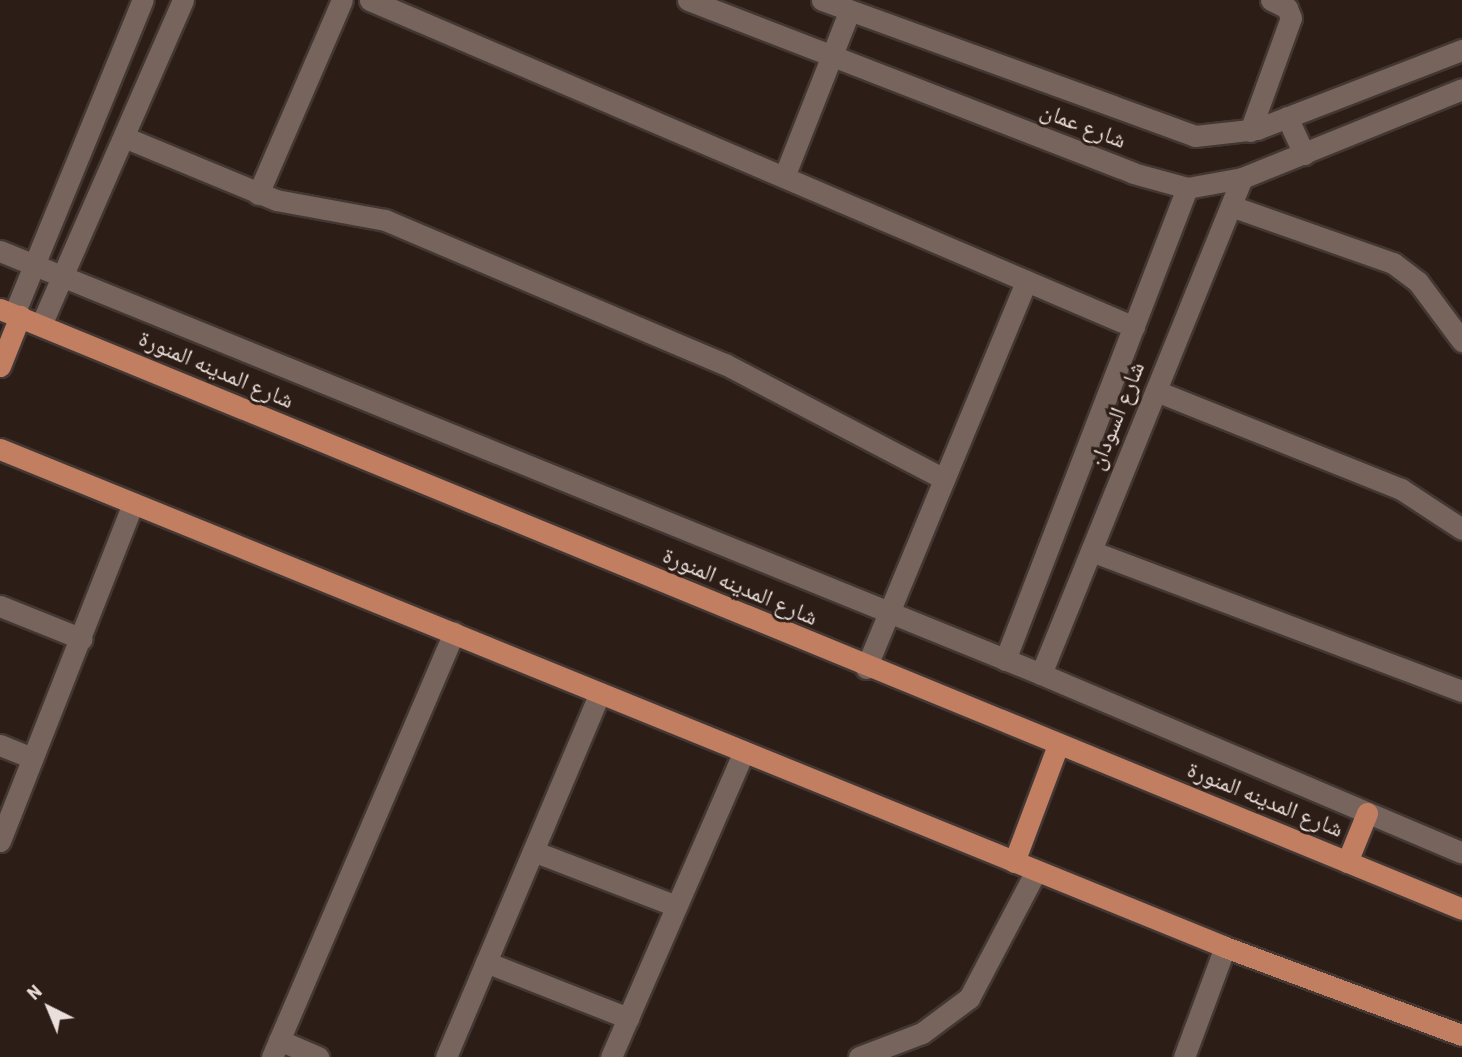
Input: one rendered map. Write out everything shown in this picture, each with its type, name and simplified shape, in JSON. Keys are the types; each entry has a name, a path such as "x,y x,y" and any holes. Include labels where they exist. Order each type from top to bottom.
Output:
{"main road":[{"name":"شارع المدينه المنورة","path":"11,313 866,668 1462,909"},
{"path":"0,366 11,313"},
{"path":"0,449 1225,947 1462,1035"},
{"path":"1014,862 1058,745"},
{"path":"1347,862 1367,813"}],"street":[{"path":"11,313 34,265 143,0"},
{"path":"41,325 183,0"},
{"path":"258,194 342,0"},
{"path":"370,0 1134,327"},
{"name":"شارع عمان","path":"688,0 831,58 1160,183 1187,188 1242,178 1462,89"},
{"name":"شارع عمان","path":"822,0 1164,130 1195,136 1250,131 1462,50"},
{"path":"1250,131 1292,18 1287,8 1270,0"},
{"path":"784,177 849,12"},
{"path":"1287,117 1304,154"},
{"path":"124,137 258,194 314,210 386,220 726,364 944,479"},
{"name":"شارع السودان","path":"1041,674 1242,178"},
{"name":"شارع السودان","path":"1005,660 1187,188"},
{"path":"1231,206 1393,263 1418,282 1462,341"},
{"path":"0,251 888,615 1041,674 1462,853"},
{"path":"866,668 1026,281"},
{"path":"1156,391 1412,494 1462,529"},
{"path":"0,841 82,639 133,503"},
{"path":"1091,551 1460,683"},
{"path":"0,606 82,639"},
{"path":"318,1057 276,1049 454,632"},
{"path":"446,1057 600,694"},
{"path":"0,745 33,758"},
{"path":"611,1057 743,753"},
{"path":"533,851 676,906"},
{"path":"859,1057 922,1033 969,999 1036,871"},
{"path":"1184,1057 1225,947"},
{"path":"486,962 628,1018"}]}
